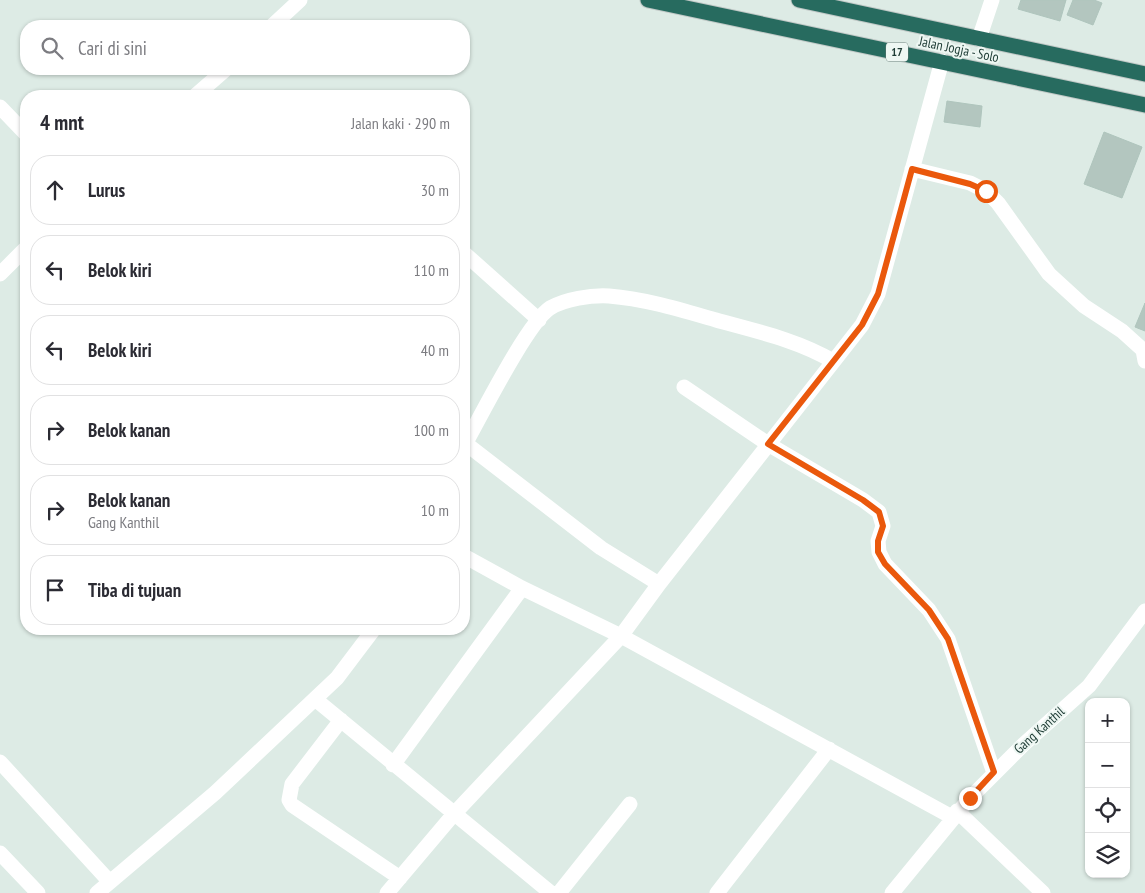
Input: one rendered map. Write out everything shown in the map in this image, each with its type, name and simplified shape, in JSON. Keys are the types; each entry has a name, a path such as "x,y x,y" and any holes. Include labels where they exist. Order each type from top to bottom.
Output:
{"highway":[{"name":"Jalan Jogja - Solo","path":"648,0 1145,105"},
{"name":"Jalan Jogja - Solo","path":"807,1 1145,74"}],"street":[{"path":"278,20 300,0"},
{"path":"979,38 992,0"},
{"path":"388,893 454,815 621,636 659,584 862,325 878,294 942,62"},
{"path":"202,90 219,75"},
{"path":"0,107 20,128"},
{"path":"912,169 970,184 986,191 998,203 1049,274 1084,306 1122,331 1144,354"},
{"path":"0,274 20,254"},
{"path":"470,257 540,320"},
{"path":"470,435 530,331 549,308 577,299 607,296 652,302 769,334 811,349 833,361"},
{"path":"684,387 768,444 863,500 879,512 883,526 878,541 878,552 885,564 929,610 948,639 994,772"},
{"path":"470,449 602,548 659,584"},
{"path":"470,559 522,588 621,636 829,749 955,814 1043,893"},
{"path":"393,765 522,588"},
{"name":"Gang Kanthil","path":"892,893 955,814 994,772 1089,686 1145,611"},
{"path":"97,893 215,793 338,678 370,635"},
{"path":"315,698 393,765 551,893"},
{"path":"341,720 292,784 289,800 292,805 400,878"},
{"path":"717,893 829,749"},
{"path":"0,762 109,881"},
{"path":"559,893 630,804"},
{"path":"0,853 38,893"}],"building":[{"path":"1021,0 1066,0 1060,21 1018,9"},
{"path":"1073,0 1094,0 1102,3 1093,25 1067,15"},
{"path":"947,101 982,106 980,127 944,122"},
{"path":"1104,132 1142,147 1122,198 1084,184"},
{"path":"1145,303 1145,331 1135,327"}],"route":[{"path":"970,798 994,772 963,687 948,639 929,610 885,564 878,552 878,541 883,526 879,512 863,500 768,444 862,325 878,294 912,169 970,184 986,191"}]}
